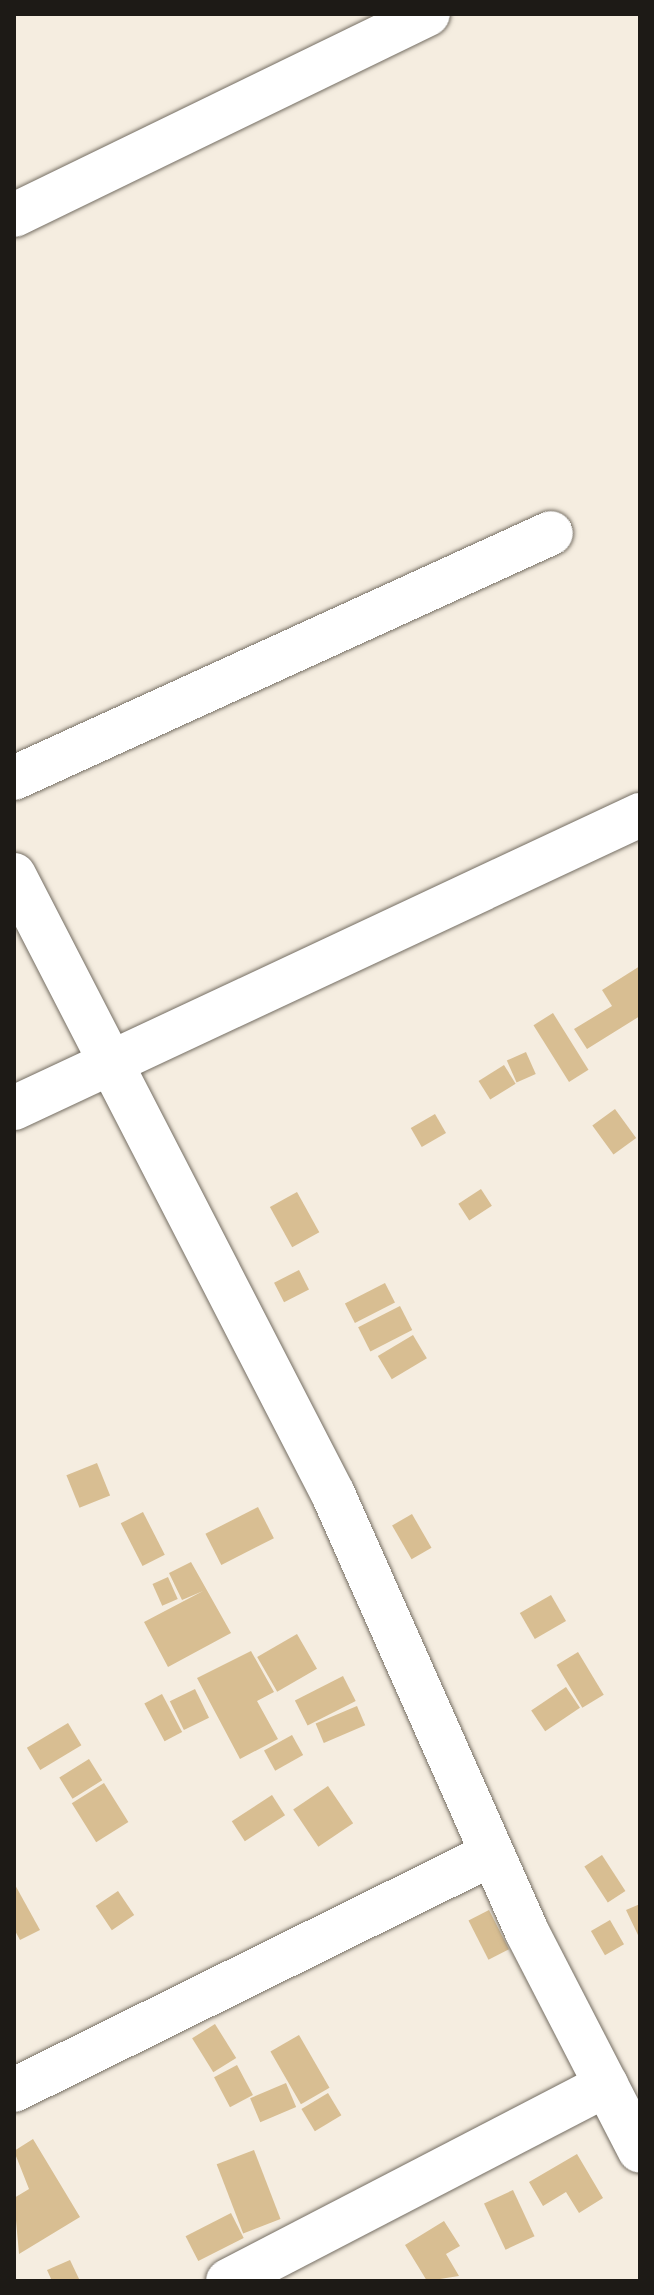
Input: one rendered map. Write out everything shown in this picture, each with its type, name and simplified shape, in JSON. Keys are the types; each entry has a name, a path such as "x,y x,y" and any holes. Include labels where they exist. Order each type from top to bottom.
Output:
{"street":[{"path":"14,215 428,14"},
{"path":"14,778 551,533"},
{"path":"14,1108 105,1059 269,993 640,815"},
{"path":"14,875 105,1059 333,1494 492,1854 640,2151"},
{"path":"14,2090 492,1854"},
{"path":"228,2281 606,2085"}],"building":[{"path":"640,966 640,1016 587,1049 574,1029 612,1006 602,990"},
{"path":"553,1013 589,1070 569,1082 533,1025"},
{"path":"526,1052 536,1074 517,1082 507,1061"},
{"path":"504,1065 516,1084 490,1100 479,1081"},
{"path":"615,1109 636,1138 614,1155 592,1125"},
{"path":"435,1114 446,1133 422,1147 411,1128"},
{"path":"481,1189 492,1206 469,1220 458,1204"},
{"path":"297,1192 319,1232 292,1247 270,1207"},
{"path":"299,1270 309,1290 284,1302 274,1283"},
{"path":"385,1283 395,1303 355,1323 345,1303"},
{"path":"400,1306 412,1330 370,1351 358,1327"},
{"path":"413,1335 427,1358 392,1379 378,1356"},
{"path":"97,1463 110,1495 80,1508 66,1475"},
{"path":"258,1507 274,1538 221,1565 205,1534"},
{"path":"143,1512 165,1555 143,1566 121,1523"},
{"path":"412,1514 432,1548 412,1559 392,1526"},
{"path":"191,1562 231,1633 168,1667 144,1622 203,1591 182,1600 169,1573"},
{"path":"168,1577 178,1599 162,1606 152,1584"},
{"path":"551,1595 566,1621 535,1639 520,1613"},
{"path":"297,1634 317,1669 277,1692 257,1657"},
{"path":"251,1651 274,1692 257,1701 278,1739 240,1759 197,1678"},
{"path":"578,1652 604,1695 582,1708 557,1665"},
{"path":"343,1676 356,1701 308,1725 295,1701"},
{"path":"566,1687 580,1708 545,1731 531,1710"},
{"path":"195,1689 209,1718 184,1730 170,1701"},
{"path":"162,1694 182,1732 165,1741 144,1703"},
{"path":"357,1706 365,1725 324,1743 316,1724"},
{"path":"68,1723 81,1745 40,1770 27,1748"},
{"path":"292,1735 303,1755 275,1771 264,1751"},
{"path":"89,1759 102,1780 73,1799 59,1778"},
{"path":"104,1783 128,1822 96,1842 72,1803"},
{"path":"328,1786 353,1823 318,1847 293,1809"},
{"path":"272,1795 285,1815 245,1841 232,1821"},
{"path":"602,1855 625,1891 608,1903 584,1866"},
{"path":"14,1883 40,1930 20,1940 14,1929"},
{"path":"118,1891 134,1915 112,1930 96,1906"},
{"path":"640,1904 640,1934 638,1935 626,1910"},
{"path":"489,1910 509,1949 488,1960 469,1920"},
{"path":"610,1920 624,1944 605,1955 591,1931"},
{"path":"215,2024 236,2058 213,2072 192,2038"},
{"path":"299,2035 330,2088 301,2104 270,2052"},
{"path":"237,2065 253,2095 230,2107 214,2077"},
{"path":"286,2083 296,2107 260,2122 250,2098"},
{"path":"328,2093 341,2115 315,2131 301,2109"},
{"path":"33,2139 80,2217 19,2254 14,2198 29,2189 14,2151"},
{"path":"254,2150 281,2219 243,2233 217,2164"},
{"path":"577,2154 603,2198 579,2213 566,2192 543,2206 529,2182"},
{"path":"513,2190 535,2236 506,2250 484,2204"},
{"path":"231,2213 244,2238 198,2261 186,2236"},
{"path":"444,2221 460,2246 446,2254 459,2276 427,2281 405,2245"},
{"path":"70,2260 80,2281 52,2281 47,2270"}]}
